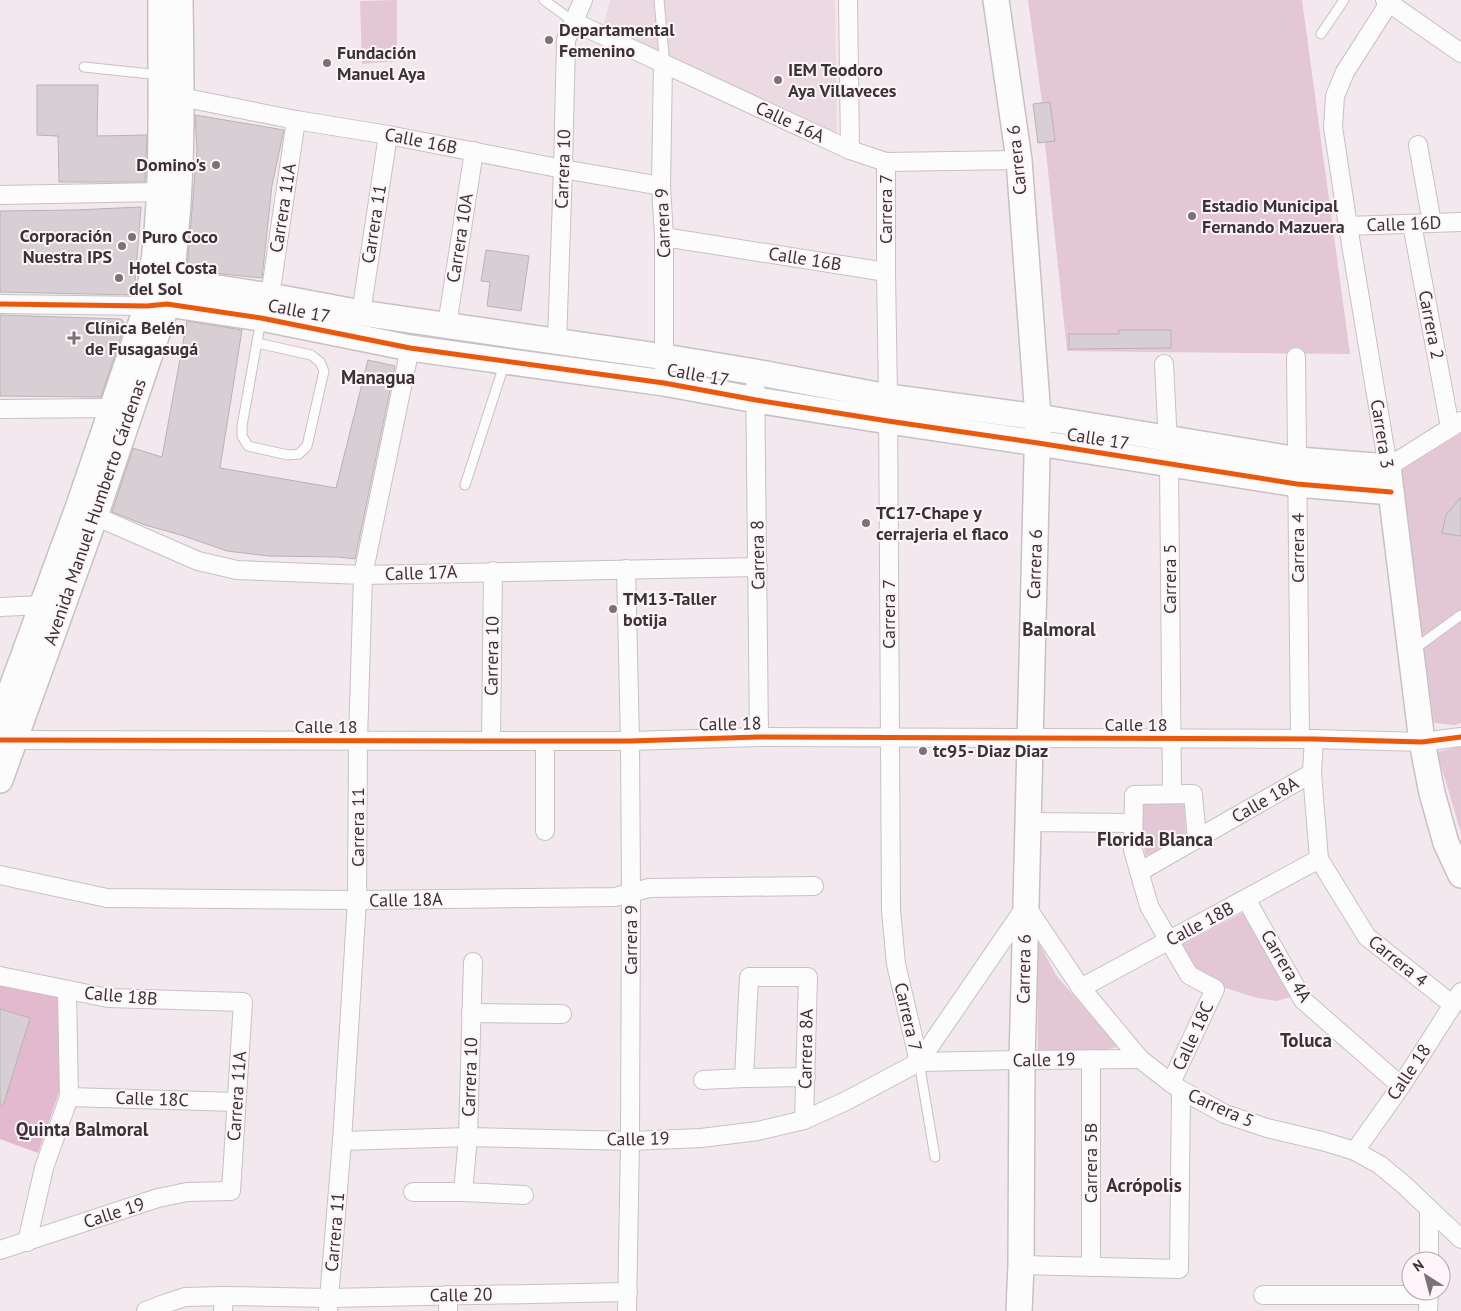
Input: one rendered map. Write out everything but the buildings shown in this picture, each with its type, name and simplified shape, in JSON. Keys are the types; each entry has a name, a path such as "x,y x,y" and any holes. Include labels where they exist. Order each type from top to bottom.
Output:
{"street":[{"name":"Avenida Manuel Humberto Cárdenas","path":"2,708 43,605 111,408 159,293 161,0"},
{"name":"Avenida Manuel Humberto Cárdenas","path":"0,780 7,740 95,516 159,293 179,193 181,97 180,0"},
{"name":"Carrera 10","path":"557,342 566,40 583,0"},
{"path":"848,0 850,150"},
{"name":"Carrera 6","path":"996,0 1019,160 1038,417 1022,1060 1019,1311"},
{"path":"1388,1 1459,48"},
{"name":"Carrera 3","path":"1388,1 1345,72 1335,96 1333,128 1388,467 1422,742 1432,793 1446,843 1461,875"},
{"name":"Calle 16A","path":"574,22 850,150 886,162 1019,160"},
{"name":"Carrera 9","path":"663,63 661,186 664,237 664,383"},
{"name":"Calle 16B","path":"181,97 296,120 474,151 563,170 661,186"},
{"name":"Carrera 11A","path":"266,307 296,120"},
{"name":"Carrera 11","path":"360,313 388,135"},
{"path":"1418,145 1432,223"},
{"name":"Carrera 10A","path":"447,325 474,151"},
{"name":"Carrera 7","path":"886,162 891,910 896,964 919,1062"},
{"path":"0,195 160,192"},
{"name":"Calle 16D","path":"1348,226 1461,222"},
{"name":"Carrera 2","path":"1412,224 1456,424"},
{"name":"Calle 16B","path":"664,237 886,272"},
{"name":"Calle 17","path":"0,304 159,293 266,307 360,313 665,357 888,397 1038,417 1169,439 1298,472 1391,492"},
{"name":"Calle 17","path":"266,307 410,348 664,383 756,400 1169,464 1298,472 1388,467"},
{"name":"Carrera 11","path":"329,1305 342,1141 357,900 358,740 363,575 410,348"},
{"name":"Carrera 4","path":"1296,357 1307,739 1312,773 1319,859 1367,937 1457,999"},
{"name":"Carrera 5","path":"1164,364 1169,439 1172,794"},
{"name":"Carrera 8","path":"755,372 760,737"},
{"path":"0,410 111,408"},
{"path":"1388,467 1456,424"},
{"name":"Calle 17A","path":"95,516 179,554 237,570 363,575 758,567"},
{"name":"Carrera 9","path":"626,569 632,893 627,1311"},
{"name":"Carrera 10","path":"491,741 493,571"},
{"path":"0,607 43,605"},
{"name":"Calle 18","path":"7,740 630,741 760,737 1307,739 1422,742 1461,737"},
{"path":"545,741 545,831"},
{"name":"Calle 18A","path":"1138,872 1312,773"},
{"path":"1168,941 1149,906 1138,872 1133,850 1134,794 1193,794 1197,838"},
{"path":"1028,822 1132,823"},
{"name":"Calle 18B","path":"1081,988 1319,859"},
{"name":"Calle 18A","path":"0,875 107,898 357,900 616,897 649,888 814,886"},
{"name":"Carrera 4A","path":"1246,899 1303,1000 1401,1086"},
{"name":"Carrera 5","path":"1026,906 1081,988 1140,1059 1176,1087 1225,1114 1267,1128 1322,1141 1355,1152 1380,1165 1403,1184 1429,1210"},
{"name":"Calle 19","path":"919,1062 1026,906"},
{"name":"Calle 18C","path":"1168,941 1189,975 1215,989 1176,1087"},
{"name":"Carrera 10","path":"463,1192 468,1137 473,962"},
{"name":"Calle 18B","path":"0,976 108,998 243,1002"},
{"name":"Carrera 8A","path":"744,1078 749,977 808,977 804,1120"},
{"path":"26,1242 44,1168 69,1097 67,990"},
{"name":"Calle 18","path":"1355,1152 1401,1086 1457,999"},
{"name":"Carrera 11A","path":"231,1191 243,1002"},
{"path":"472,1013 562,1014"},
{"name":"Carrera 5B","path":"1091,1059 1091,1267"},
{"name":"Calle 19","path":"342,1141 468,1137 630,1141 701,1138 758,1131 804,1120 846,1101 919,1062 1140,1059"},
{"path":"703,1080 806,1077"},
{"path":"1021,1265 1179,1269 1176,1087"},
{"name":"Calle 18C","path":"69,1097 236,1102"},
{"name":"Calle 19","path":"0,1250 158,1198 187,1192 231,1191"},
{"path":"413,1192 524,1195"},
{"path":"1429,1210 1461,1239"},
{"path":"1429,1210 1429,1251"},
{"name":"Calle 20","path":"146,1311 185,1298 224,1303 329,1305 448,1303 628,1292"},
{"path":"1264,1295 1401,1298"}],"lane":[{"path":"544,0 574,22"},
{"path":"659,0 664,55 663,63"},
{"path":"1321,34 1344,0"},
{"path":"84,67 161,75"},
{"path":"257,343 311,355 320,362 324,371 307,446 299,454 288,455 248,446 242,436 242,426 257,343 266,307"},
{"path":"465,485 506,361"},
{"path":"1411,652 1461,615"},
{"path":"919,1062 935,1158"}],"shaded area":[{"path":"397,0 397,61 362,64 360,1"},
{"name":"IEM Teodoro Aya Villaveces","path":"610,0 835,0 837,135 604,25"},
{"name":"Estadio Municipal Fernando Mazuera","path":"1028,0 1302,0 1350,354 1067,351 1045,143 1038,143 1033,104 1042,102"},
{"path":"1461,433 1461,723 1455,725 1434,723 1401,470"},
{"path":"1461,746 1461,833 1437,752"},
{"path":"1140,803 1184,803 1186,838 1145,856"},
{"path":"1244,912 1294,996 1277,1001 1257,998 1219,986 1194,968 1181,945"},
{"path":"1037,939 1056,975 1118,1047 1090,1053 1038,1051"},
{"path":"0,984 59,997 61,1087 38,1153 0,1139"}],"cycle path":[{"path":"0,304 147,306 167,304 261,318 410,348 664,383 756,400 1297,484 1391,492"},
{"path":"0,740 630,741 759,737 1314,739 1422,742 1461,737"}],"place":[{"name":"Departamental Femenino","path":"549,40"},
{"name":"Fundación Manuel Aya","path":"327,63"},
{"name":"IEM Teodoro Aya Villaveces","path":"778,80"},
{"name":"Domino's","path":"216,165"},
{"name":"Estadio Municipal Fernando Mazuera","path":"1192,216"},
{"name":"Puro Coco","path":"132,237"},
{"name":"Corporación Nuestra IPS","path":"122,246"},
{"name":"Hotel Costa del Sol","path":"119,278"},
{"name":"Clínica Belén de Fusagasugá","path":"74,338"},
{"name":"TC17-Chape y cerrajeria el flaco","path":"866,523"},
{"name":"TM13-Taller botija","path":"613,609"},
{"name":"tc95- Diaz Diaz","path":"923,751"}],"district":[{"name":"Managua","path":"378,377"},
{"name":"Balmoral","path":"1059,629"},
{"name":"Florida Blanca","path":"1155,839"},
{"name":"Toluca","path":"1306,1040"},
{"name":"Quinta Balmoral","path":"82,1129"},
{"name":"Acrópolis","path":"1144,1185"}]}
